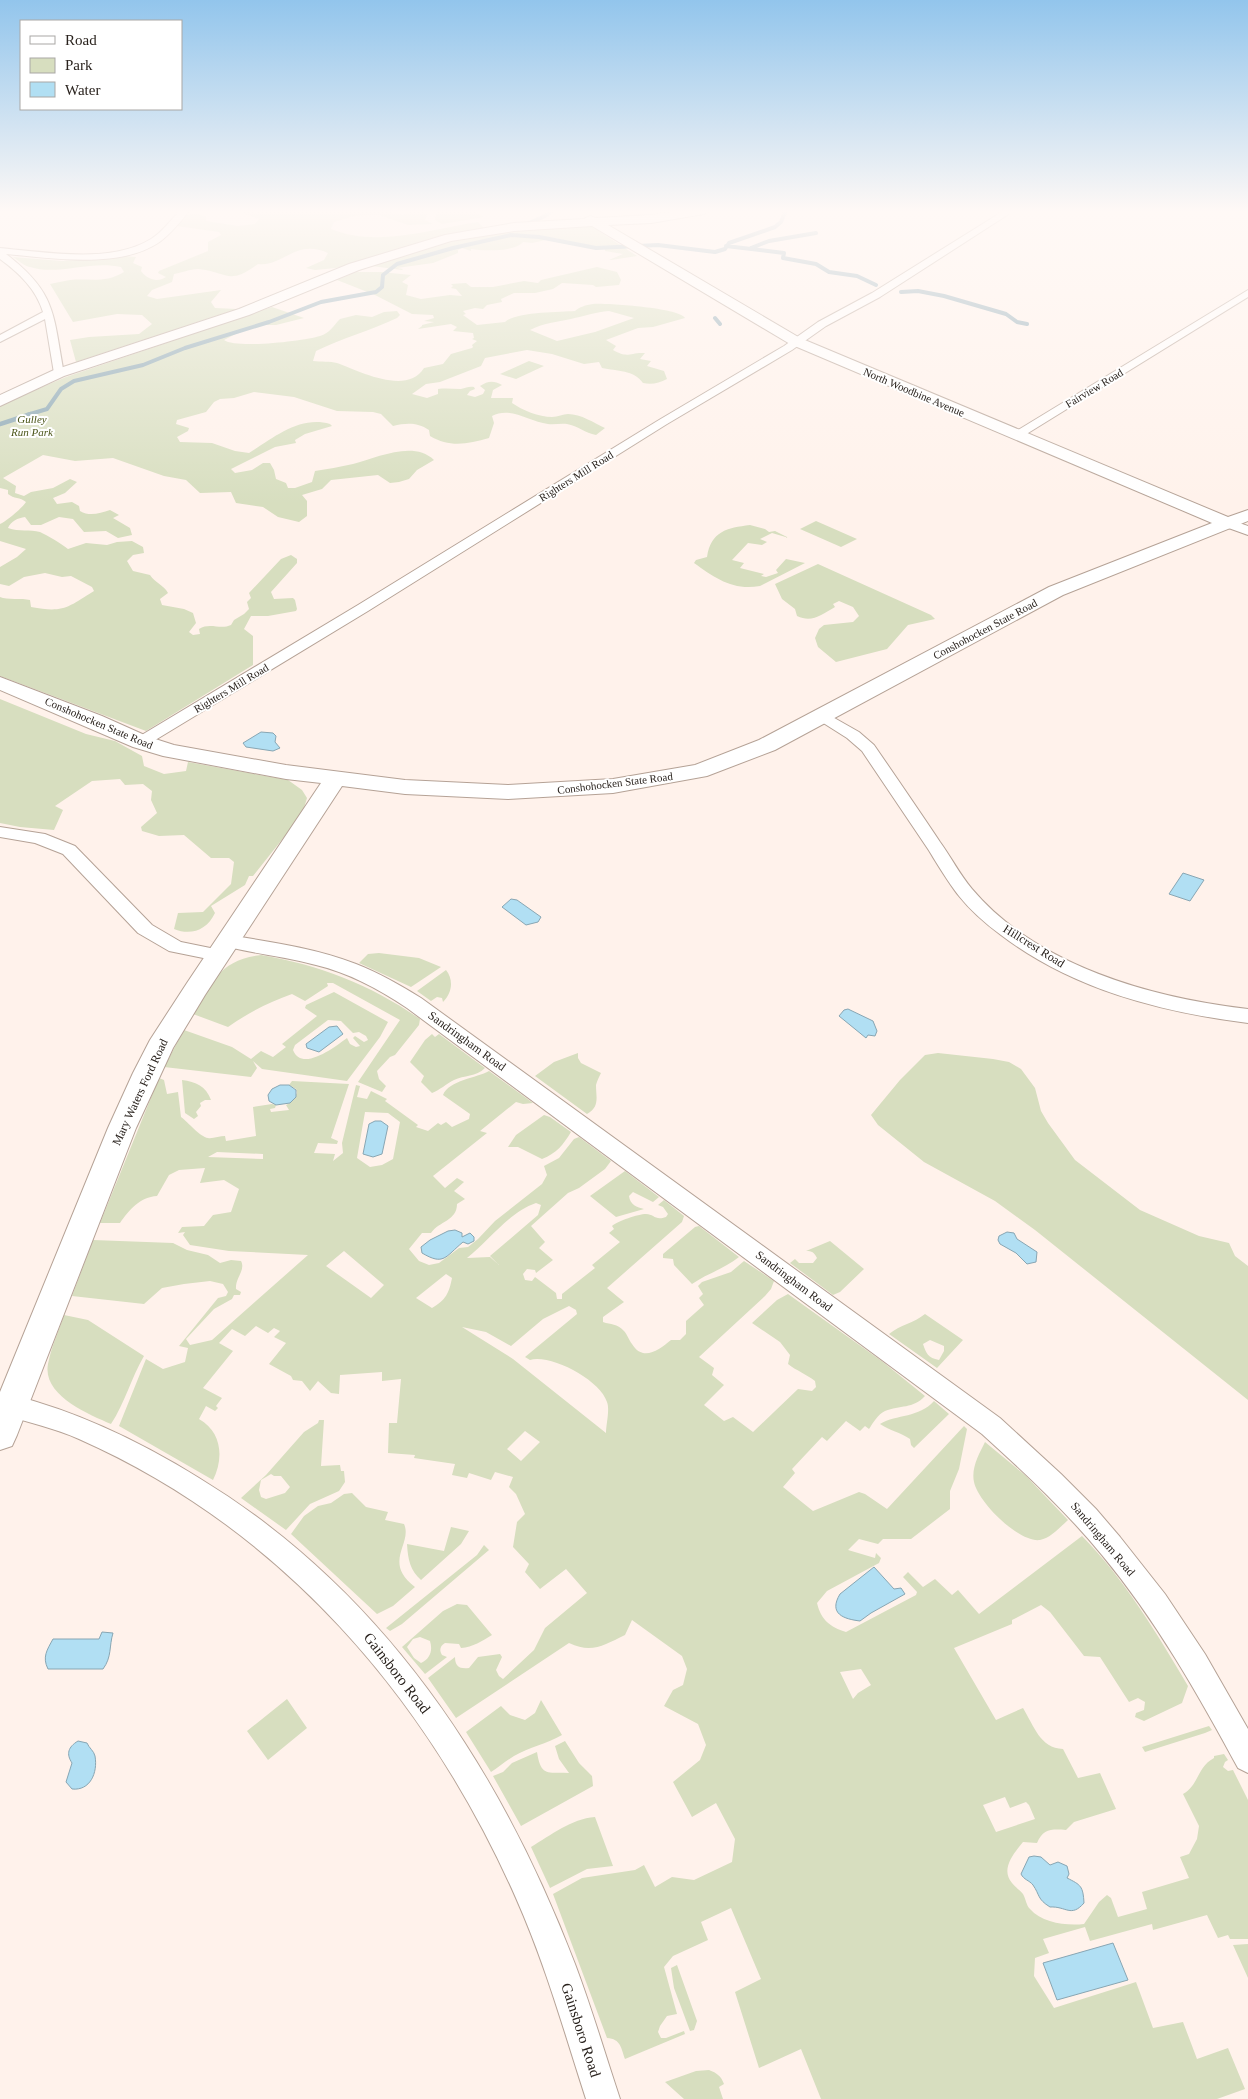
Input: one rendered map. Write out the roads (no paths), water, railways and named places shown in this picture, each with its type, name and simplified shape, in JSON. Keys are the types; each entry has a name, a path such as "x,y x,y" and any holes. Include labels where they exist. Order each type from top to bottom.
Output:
{"street":[{"path":"47,308 59,373"},
{"path":"0,401 59,373 254,308"},
{"name":"North Woodbine Avenue","path":"738,308 795,341 1248,531"},
{"name":"Righters Mill Road","path":"141,742 364,608 655,427 788,348 795,341 832,317 850,308"},
{"name":"Fairview Road","path":"1016,435 1224,308"},
{"path":"0,339 49,312"},
{"name":"Conshohocken State Road","path":"0,682 141,742 199,758 405,787 508,792 576,789 644,782 724,764 767,745 1056,591 1248,515"},
{"name":"Hillcrest Road","path":"822,716 852,735 868,748 966,893 1009,933 1068,967 1125,990 1182,1006 1248,1016"},
{"name":"Mary Waters Ford Road","path":"0,1435 115,1146 143,1081 175,1022 336,778"},
{"name":"Sandringham Road","path":"0,832 50,841 69,850 145,929 176,947 288,952 336,964 368,977 403,995 991,1426 1069,1499 1137,1579 1194,1660 1248,1758"},
{"name":"Gainsboro Road","path":"12,1406 56,1417 84,1428 179,1478 215,1500 277,1546 327,1592 384,1653 412,1688 460,1759 506,1843 558,1960 603,2099"}],"water":[{"path":"261,732 273,733 276,736 275,742 280,748 273,751 246,747 243,743"},
{"path":"1183,873 1204,880 1190,901 1169,894"},
{"path":"511,899 517,900 541,917 538,922 526,925 502,907"},
{"path":"848,1009 873,1021 877,1031 875,1036 868,1035 866,1038 839,1016 844,1010"},
{"path":"337,1026 343,1034 319,1052 307,1048 306,1044 329,1027"},
{"path":"280,1085 289,1085 296,1090 296,1097 290,1103 276,1105 269,1101 268,1095 272,1089"},
{"path":"381,1121 388,1126 382,1154 373,1157 363,1154 369,1124"},
{"path":"455,1230 462,1233 462,1237 470,1233 474,1237 474,1241 468,1244 463,1242 448,1256 440,1259 429,1257 422,1253 421,1247 448,1231"},
{"path":"1007,1232 1014,1233 1017,1239 1037,1252 1036,1262 1027,1264 1016,1253 1000,1244 999,1236"},
{"path":"874,1567 894,1589 901,1588 905,1594 860,1621 843,1617 837,1611 836,1606 840,1594"},
{"path":"102,1632 113,1633 109,1656 103,1669 48,1669 45,1657 53,1639 99,1639"},
{"path":"78,1741 87,1743 94,1753 96,1762 94,1774 88,1784 78,1789 72,1789 66,1782 72,1763 69,1751"},
{"path":"1029,1857 1041,1857 1050,1865 1058,1862 1067,1866 1069,1874 1067,1878 1082,1889 1084,1903 1072,1911 1050,1907 1043,1902 1033,1885 1021,1874"},
{"path":"1113,1943 1128,1980 1057,2000 1043,1963"}],"waterway":[{"path":"27,415 47,409 61,389 74,381 143,365 185,348 269,322 306,308"},
{"path":"985,308 1006,314 1017,322 1027,324"},
{"path":"715,318 720,324"},
{"path":"0,424 31,414"}],"park label":[{"name":"Gulley Run Park","path":"32,425"}]}
